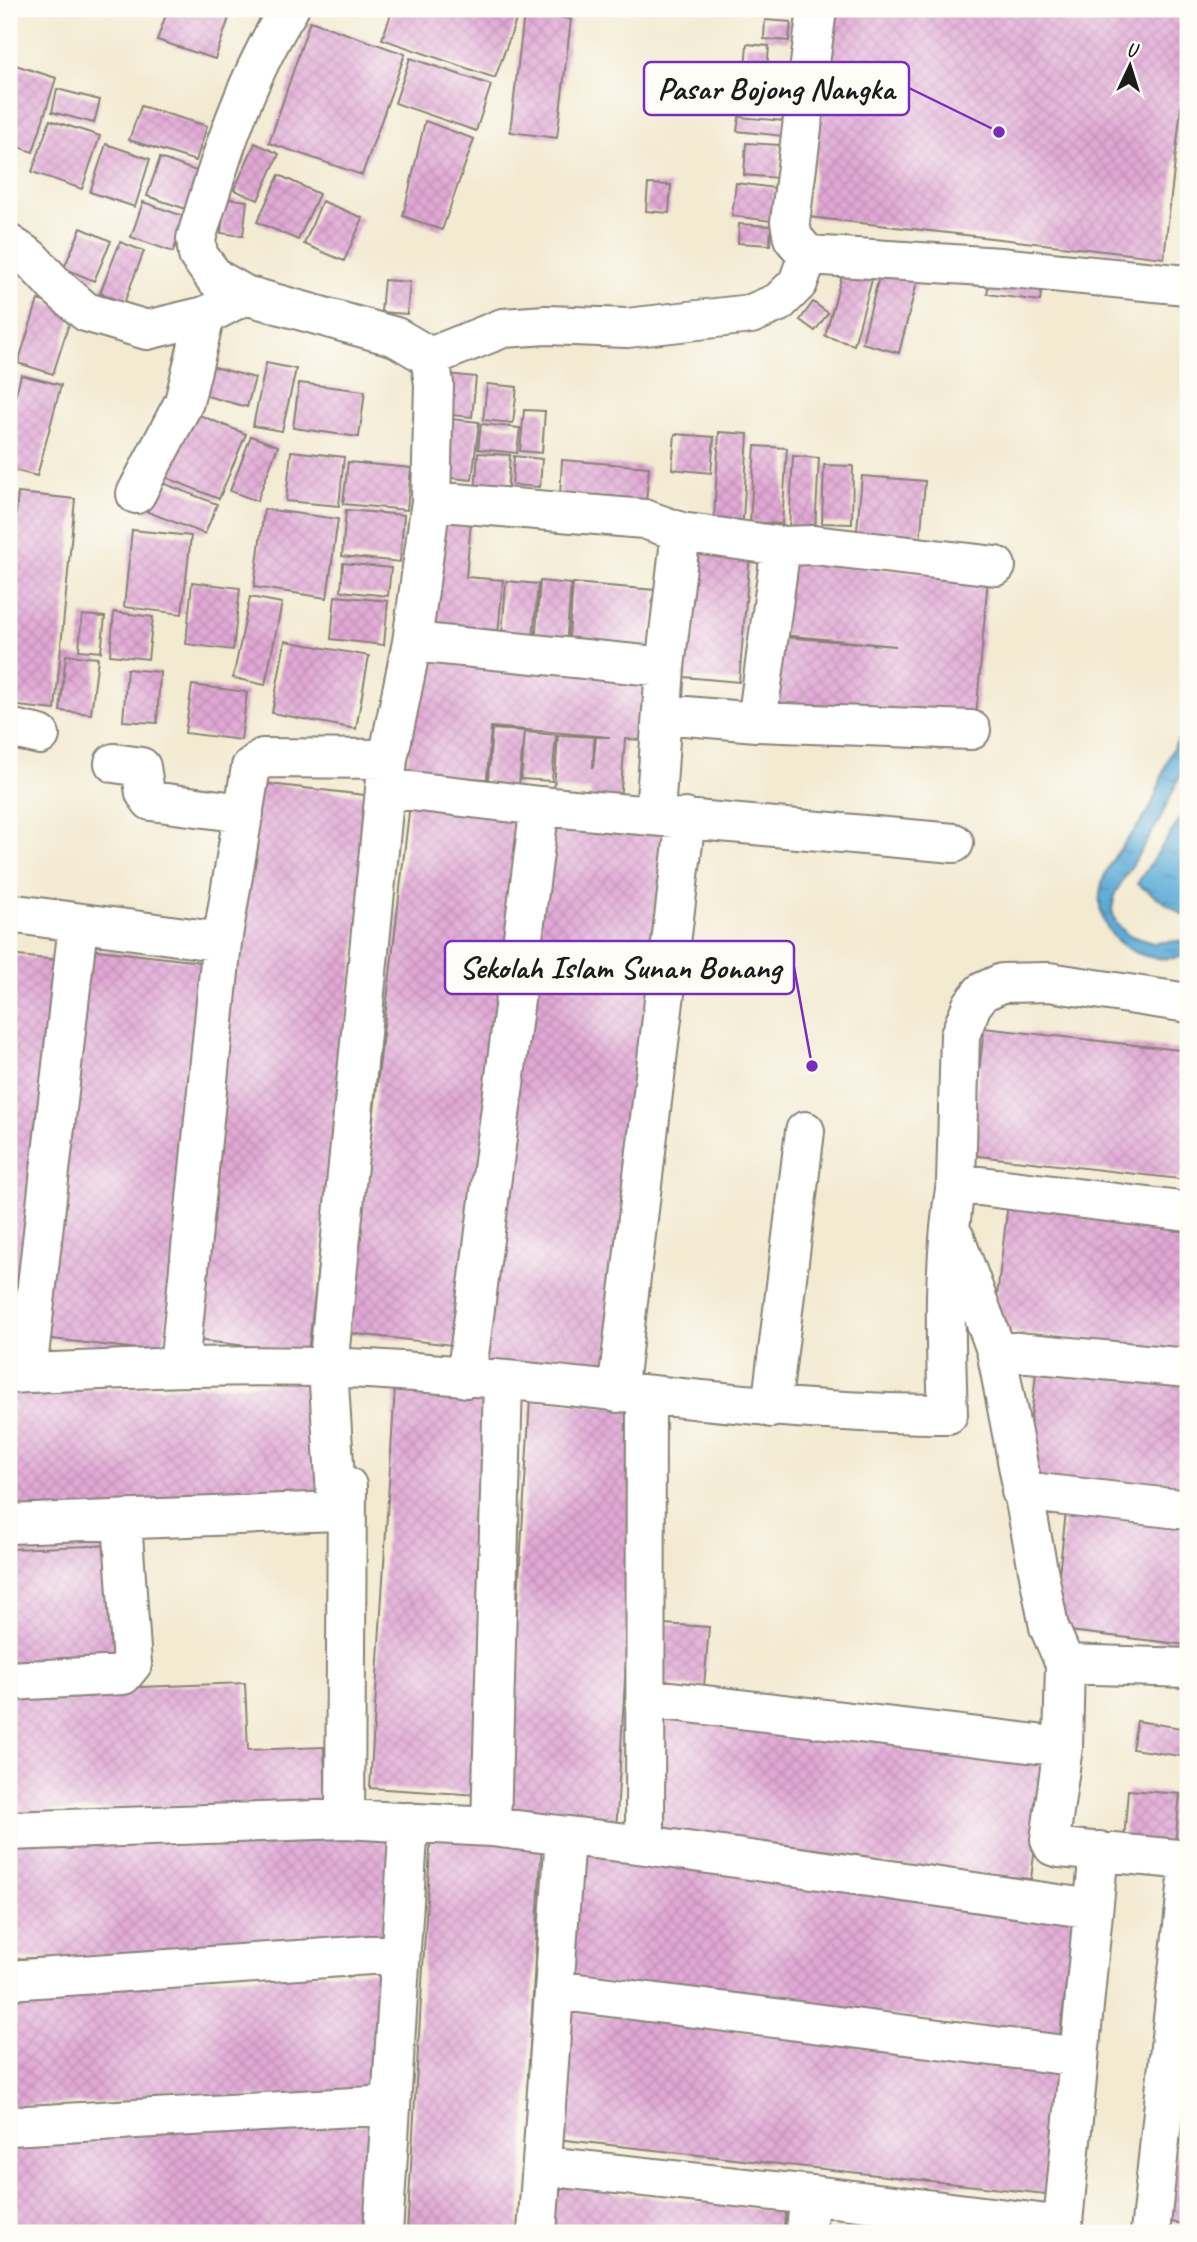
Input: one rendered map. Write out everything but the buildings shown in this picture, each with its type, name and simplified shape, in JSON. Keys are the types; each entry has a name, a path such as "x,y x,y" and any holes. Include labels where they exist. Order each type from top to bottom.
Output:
{"street":[{"path":"289,9 262,51 237,109 196,239 198,255 215,278 245,295 396,337 430,357"},
{"path":"817,9 790,222 793,238 808,255 1000,267 1186,285 1188,283"},
{"path":"9,244 30,258 55,286 86,312 147,330 205,316 245,295"},
{"path":"430,357 503,328 546,325 627,328 751,314 779,302 798,283 808,255"},
{"path":"136,494 184,402 205,316"},
{"path":"9,1524 337,1511 337,1368 387,773 412,642 431,501 434,384 430,357"},
{"path":"431,501 644,519 681,532 781,545 814,545 996,566"},
{"path":"645,1845 646,1698 631,1394 670,816 662,714 681,532"},
{"path":"757,722 781,545"},
{"path":"412,642 665,667"},
{"path":"662,714 757,722 971,730"},
{"path":"179,1367 222,942 251,767 263,758 387,773 540,806 954,843"},
{"path":"114,763 141,767 145,793 151,801 244,813"},
{"path":"491,1827 485,1380 540,806"},
{"path":"9,914 222,942"},
{"path":"78,925 18,1374 179,1367 337,1368 771,1408 948,1414 1006,1401"},
{"path":"948,1414 945,1303 949,1222 956,1183 960,1035 972,1005 982,992 1002,983 1049,982 1188,1003"},
{"path":"771,1408 805,1131"},
{"path":"956,1183 1188,1212"},
{"path":"949,1222 996,1350 1049,1627 1065,1664 1063,1747 1051,1840 1053,1846 1188,1860"},
{"path":"996,1350 1188,1368"},
{"path":"337,1368 345,1819"},
{"path":"1021,1491 1188,1510"},
{"path":"9,1681 123,1675 128,1670 132,1664 122,1521"},
{"path":"1065,1664 1188,1668"},
{"path":"646,1698 1063,1747"},
{"path":"9,1831 345,1819 491,1827 645,1845 1093,1909"},
{"path":"383,2233 409,1822"},
{"path":"537,2233 544,2166 565,1836"},
{"path":"544,2166 811,2195 1062,2230 1100,1851"},
{"path":"1150,2233 1188,1879"},
{"path":"9,1980 399,1953"},
{"path":"555,1990 1079,2057"},
{"path":"9,2126 390,2105"},
{"path":"805,2233 811,2195"}],"water":[{"path":"1188,729 1188,759 1159,821 1115,893 1112,910 1116,923 1128,935 1153,943 1188,940 1188,955 1153,958 1122,945 1111,933 1103,919 1100,902 1102,883 1116,854 1149,810 1173,748"},
{"path":"1188,807 1188,918 1137,884"}],"place":[{"name":"Pasar Bojong Nangka","path":"999,132"},
{"name":"Sekolah Islam Sunan Bonang","path":"812,1066"}]}
